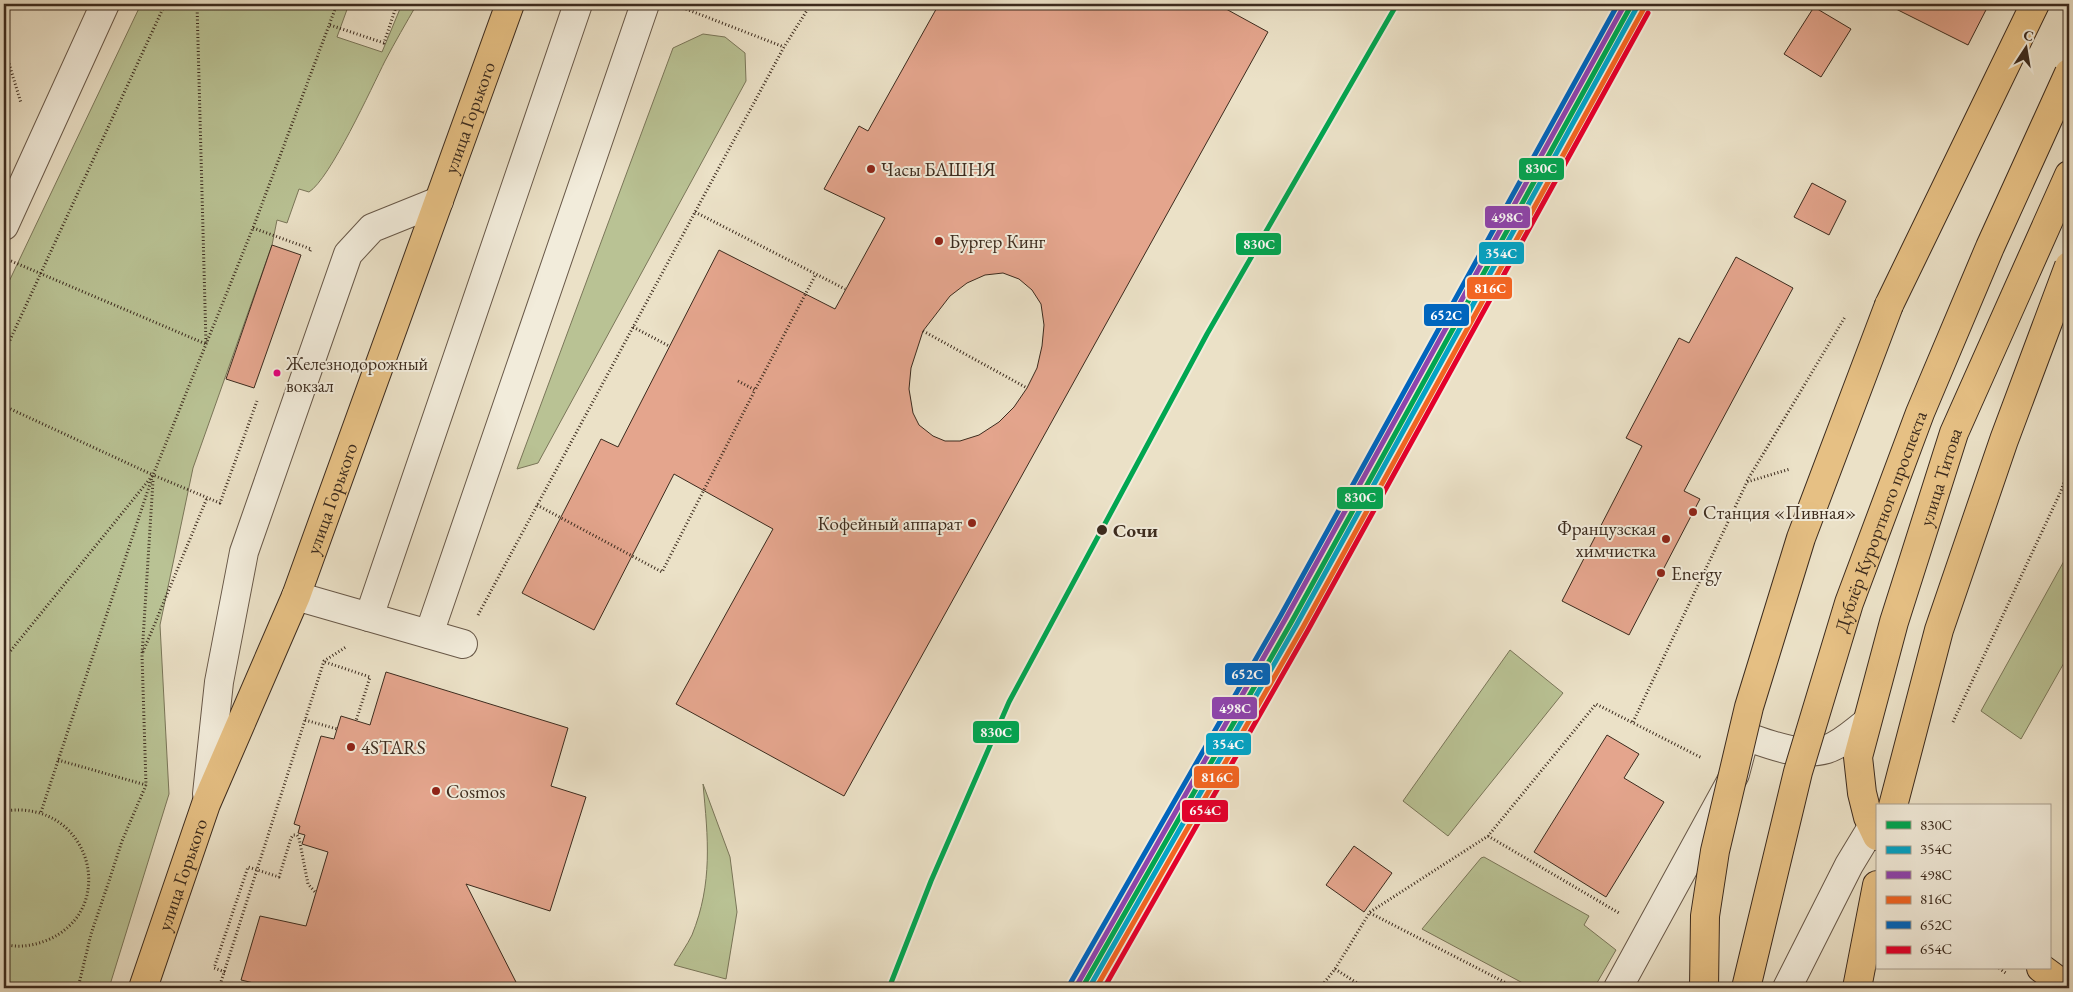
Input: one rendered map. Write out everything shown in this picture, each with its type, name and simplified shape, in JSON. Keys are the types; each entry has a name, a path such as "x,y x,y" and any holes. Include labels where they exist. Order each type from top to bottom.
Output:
{"main road":[{"name":"улица Горького","path":"143,988 206,804 296,596 510,4"},
{"path":"1704,988 1705,916 1715,851 1749,707 1801,538 1889,305 2035,4"},
{"name":"Дублёр Курортного проспекта","path":"1746,988 1798,772 1849,603 1931,387 1990,247 2069,73"},
{"name":"улица Титова","path":"1874,832 1862,793 1858,757 1894,622 1954,433 2069,175"},
{"path":"1894,804 1939,630 2004,440 2069,266"},
{"path":"1857,988 1876,890"},
{"path":"2044,970 2068,988"}],"street":[{"path":"4,226 105,4"},
{"path":"369,617 578,4"},
{"path":"429,634 645,4"},
{"path":"206,804 219,682 244,552 348,254 372,228 439,201"},
{"path":"296,596 462,644"},
{"path":"1618,988 1735,774 1745,736 1782,748 1804,752 1827,749 1866,723"},
{"path":"1787,988 1849,865 1874,832"}],"path":[{"path":"4,353 165,4"},
{"path":"197,4 206,344"},
{"path":"41,812 153,475 253,228 338,4"},
{"path":"330,25 384,43 397,4"},
{"path":"462,644 784,47 811,4"},
{"path":"686,9 784,47"},
{"path":"7,57 22,108"},
{"path":"695,212 846,289"},
{"path":"253,228 310,249 307,258"},
{"path":"4,258 206,344"},
{"path":"538,505 662,572 816,274"},
{"path":"633,327 670,346"},
{"path":"923,331 1027,388"},
{"path":"738,381 755,390"},
{"path":"4,406 220,504 258,398"},
{"path":"1633,722 1747,482 1791,468"},
{"path":"1953,723 2061,491 2069,468"},
{"path":"78,988 91,934 122,841 146,785 142,655 153,475"},
{"path":"4,659 153,475"},
{"path":"142,655 207,498"},
{"path":"219,988 324,662 370,677 356,720"},
{"path":"1320,988 1335,969 1370,912 1488,836 1596,704 1735,774"},
{"path":"305,720 337,729"},
{"path":"58,760 146,785"},
{"path":"4,811 28,809 41,812 65,826 81,847 89,873 85,900 72,923 62,932 50,939 24,946 4,944"},
{"path":"224,972 214,968 248,867 279,877 290,838 293,835 297,835 300,838 308,884 315,892"},
{"path":"1488,836 1622,915"},
{"path":"1370,912 1516,988"},
{"path":"1335,969 1365,988"}],"green space":[{"path":"141,4 349,4 337,37 382,52 402,4 417,4 328,170 318,184 309,192 299,189 287,223 277,220 272,245 193,468 160,625 169,794 109,988 4,988 4,292"},
{"path":"703,34 725,37 745,53 746,81 538,463 517,469 673,48"},
{"path":"2069,552 2069,654 2021,739 1981,711"},
{"path":"1510,650 1563,693 1448,836 1403,801"},
{"path":"703,784 730,857 737,912 726,979 674,965 692,935 699,916 706,879 707,842"},
{"path":"1484,857 1589,916 1584,925 1616,950 1594,988 1532,988 1422,929 1481,858"}],"building":[{"path":"939,4 1217,4 1268,32 844,796 676,704 773,529 674,474 594,630 522,593 601,439 618,447 719,250 835,309 885,218 824,189 859,126 868,131","holes":["1003,273 1019,279 1032,290 1041,304 1044,325 1037,368 1027,388 1014,407 999,422 979,435 960,441 945,441 933,436 919,425 913,413 909,389 911,368 923,331 950,296 967,283 985,275"]},
{"path":"1886,4 1989,4 1968,45"},
{"path":"1814,7 1851,29 1821,77 1784,54"},
{"path":"1812,183 1846,201 1829,235 1794,217"},
{"path":"272,245 301,255 254,388 226,379"},
{"path":"1736,257 1793,288 1684,491 1700,499 1629,635 1562,601 1642,446 1626,438 1679,338 1689,343"},
{"name":"Cosmos","path":"386,672 568,728 551,786 586,797 550,911 466,884 519,988 275,988 241,980 260,916 306,926 328,852 302,844 305,835 298,833 300,826 294,824 321,736 334,739 341,716 370,725"},
{"path":"1607,735 1639,754 1624,778 1664,802 1606,897 1534,852"},
{"path":"1354,846 1392,873 1364,912 1326,885"}],"transit line":[{"name":"830С","path":"889,988 931,881 1009,702 1207,334 1397,4"},
{"name":"652С","path":"1071,982 1281,615 1618,4"},
{"name":"498С","path":"1077,985 1286,618 1625,4"},
{"name":"830С","path":"1082,988 1292,621 1632,4"},
{"name":"354С","path":"1089,988 1297,624 1637,7"},
{"name":"816С","path":"1096,988 1303,627 1643,10"},
{"name":"654С","path":"1104,988 1308,630 1648,13"}],"place":[{"name":"Часы БАШНЯ","path":"871,169"},
{"name":"Бургер Кинг","path":"939,241"},
{"name":"Железнодорожный вокзал","path":"277,373"},
{"name":"Станция «Пивная»","path":"1693,512"},
{"name":"Кофейный аппарат","path":"972,523"},
{"name":"Сочи","path":"1102,530"},
{"name":"Французская химчистка","path":"1666,539"},
{"name":"Energy","path":"1661,573"},
{"name":"4STARS","path":"351,747"},
{"name":"Cosmos","path":"436,791"}]}
